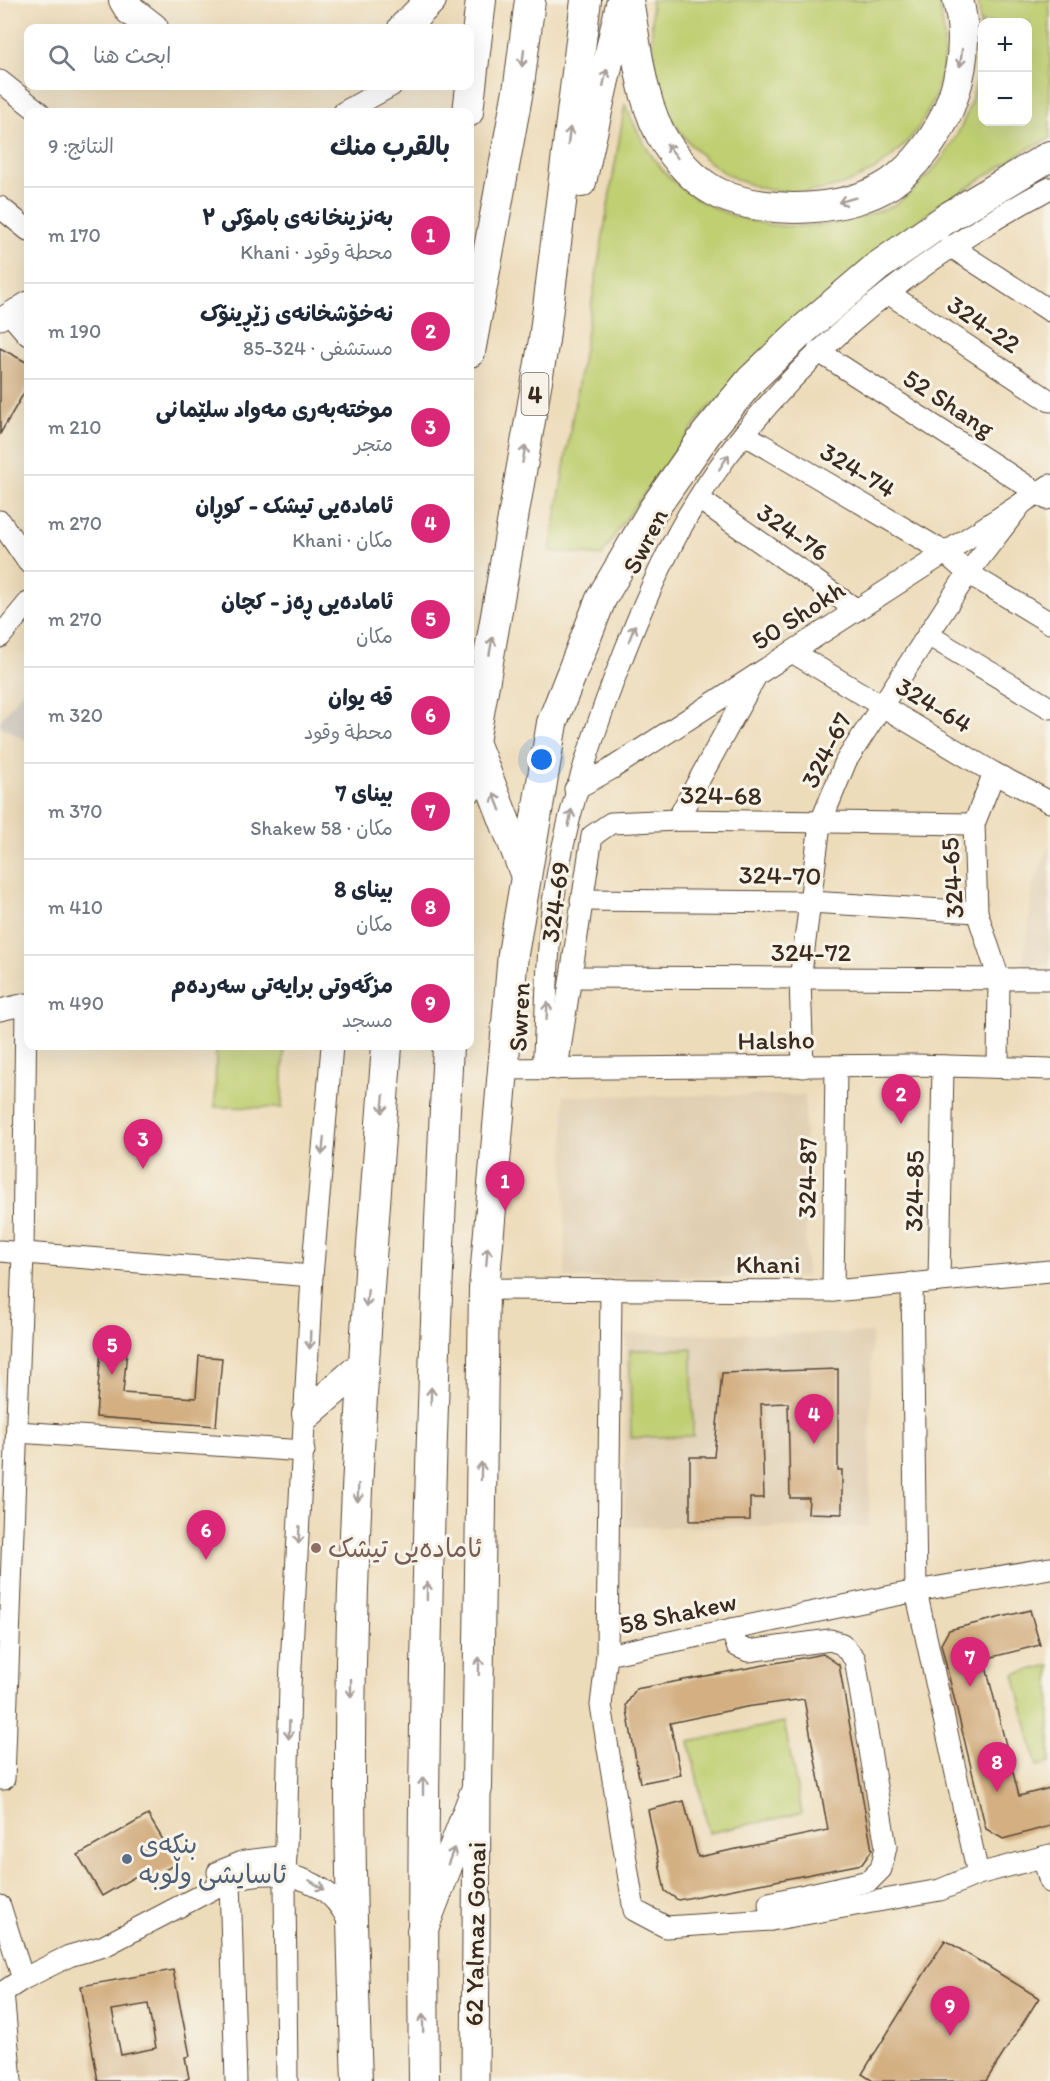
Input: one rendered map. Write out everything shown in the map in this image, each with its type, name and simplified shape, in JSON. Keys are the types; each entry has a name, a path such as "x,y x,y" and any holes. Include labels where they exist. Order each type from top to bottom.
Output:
{"highway":[{"path":"123,0 130,10 148,24"},
{"path":"407,24 430,0"},
{"path":"474,34 481,0"},
{"path":"474,330 519,85 530,0"},
{"name":"4","path":"474,742 544,340 586,0"},
{"path":"544,340 622,0"},
{"path":"628,0 651,113 666,144 681,163 695,177 719,194 767,207 808,208 839,202 880,189 898,178 923,152 950,109 957,83 963,42 962,18 958,0"},
{"path":"468,108 470,90"},
{"path":"422,1931 477,1788 484,1290 513,954 552,723 601,598 653,510 706,434 752,380 794,339 877,267 950,216 1050,156"},
{"path":"474,742 526,876"},
{"path":"357,2081 351,1929 351,1664 363,1365 387,1050"},
{"path":"424,2081 422,1931 424,1695 432,1373 448,1050"},
{"path":"307,1414 363,1365"}],"main road":[{"name":"62 Yalmaz Gonai","path":"475,2081 477,1788"}],"street":[{"path":"0,81 34,108"},
{"path":"351,108 384,90"},
{"name":"Swren","path":"550,1069 553,903 575,789 641,610 687,517 744,434 818,351 888,293 950,246 1050,188"},
{"path":"0,207 24,227"},
{"path":"950,246 1050,311"},
{"name":"324-22","path":"888,293 1050,401"},
{"path":"24,304 5,316 24,332"},
{"name":"52 Shang","path":"818,351 1040,495"},
{"name":"324-74","path":"744,434 944,552 968,573 1050,623"},
{"name":"50 Shokh","path":"575,789 611,769 944,552 1040,495"},
{"name":"324-67","path":"803,1066 800,980 820,824 846,761 968,573 1040,495"},
{"name":"324-76","path":"699,499 857,610"},
{"path":"0,521 24,556"},
{"path":"0,637 24,608"},
{"path":"928,635 1050,708"},
{"name":"324-64","path":"792,652 994,773 1050,801"},
{"path":"677,820 758,674"},
{"name":"324-65","path":"994,773 974,824 977,912 999,979 998,1067"},
{"name":"324-68","path":"611,823 677,820 820,824 974,824"},
{"name":"324-69","path":"550,1069 572,977 581,900 592,836 611,823"},
{"name":"324-70","path":"581,900 810,902 977,912"},
{"name":"324-72","path":"572,977 800,980 1050,979"},
{"path":"0,1010 24,1004"},
{"path":"0,1779 4,1779 7,1485 16,1432 9,1337 23,1254 25,1050"},
{"path":"287,2081 284,1985 290,1685 307,1414 312,1276 332,1050"},
{"name":"Halsho","path":"502,1070 803,1066 1050,1069"},
{"name":"324-87","path":"832,1291 836,1066"},
{"name":"324-85","path":"939,1281 943,1066"},
{"path":"0,1251 312,1276"},
{"name":"Khani","path":"484,1290 832,1291 1050,1271"},
{"path":"912,1283 916,1591 978,1874"},
{"name":"58 Shakew","path":"610,1289 607,1655 916,1591 1050,1568"},
{"path":"16,1432 304,1451"},
{"path":"731,1629 737,1646 748,1651 830,1640 842,1644 855,1659 886,1847 880,1869 869,1881 769,1903 771,1920"},
{"path":"607,1655 601,1705 634,1910 666,1927 771,1920 940,1890 978,1874 1047,1856 1050,1882"},
{"path":"69,1956 99,1933 245,1861 285,1865 331,1894 340,1904 351,1929"},
{"path":"11,2081 1,1993 69,1956 104,1946 230,1881 285,1865"},
{"path":"230,1881 236,2081"},
{"path":"0,1906 23,1979"}],"shaded area":[{"path":"24,688 24,739 0,726 0,721"},
{"path":"1050,844 1050,963 1023,966 1034,881"},
{"path":"805,1095 806,1277 565,1278 564,1096"},
{"path":"872,1333 869,1527 624,1527 626,1334"}],"green space":[{"path":"651,0 939,0 944,40 944,61 940,81 924,119 899,150 868,173 834,187 796,192 759,187 723,172 691,145 666,110 655,76"},
{"path":"978,0 1050,0 1050,139 1028,149 937,207 878,250 704,413 620,527 602,556 550,551 625,105 656,161 681,188 705,203 744,219 772,225 806,226 840,222 873,213 886,209 908,195 945,154 967,114 978,70 978,126 1032,126 1032,18 980,18"},
{"path":"216,1050 284,1050 282,1108 215,1107"},
{"path":"692,1349 693,1436 631,1438 630,1350"},
{"path":"1050,1665 1050,1763 1037,1766 1014,1674"},
{"path":"784,1722 802,1813 709,1833 689,1742"}],"building":[{"path":"0,348 24,361 24,393 0,434"},
{"path":"101,1349 127,1351 123,1393 196,1398 199,1356 222,1358 216,1426 96,1417"},
{"path":"838,1369 838,1470 842,1470 842,1514 808,1513 809,1498 790,1498 788,1403 761,1404 764,1498 750,1498 750,1520 690,1521 690,1457 714,1457 722,1373"},
{"path":"1030,1610 1040,1645 984,1659 1019,1796 1050,1788 1050,1826 1003,1839 986,1829 941,1644 949,1630"},
{"path":"823,1654 839,1665 872,1850 862,1864 678,1900 665,1891 648,1810 684,1801 698,1857 828,1830 804,1699 746,1707 670,1723 681,1775 640,1783 626,1705 636,1689"},
{"name":"بنکەی ئاسایشی وڵوبە","path":"148,1815 177,1863 145,1882 141,1873 102,1896 78,1855"},
{"path":"945,1940 1039,1998 986,2081 873,2081 862,2074"},
{"path":"173,1970 190,2056 185,2057 189,2078 183,2081 98,2081 81,1986","holes":["148,2004 156,2048 121,2055 112,2010"]}],"place":[{"name":"نەخۆشخانەی زێڕینۆک","path":"901,1124"},
{"name":"موختەبەری مەواد سلێمانی","path":"143,1169"},
{"name":"بەنزینخانەی بامۆکی ٣","path":"505,1211"},
{"name":"ئامادەیی ڕەز - کچان","path":"112,1375"},
{"name":"ئامادەیی تیشک - کوڕان","path":"814,1444"},
{"name":"ئامادەیی تیشک","path":"316,1548"},
{"name":"قه یوان","path":"206,1560"},
{"name":"بيناى 7","path":"970,1687"},
{"name":"بيناى 8","path":"997,1792"},
{"name":"بنکەی ئاسایشی وڵوبە","path":"127,1859"},
{"name":"مزگەوتی برایەتی سەردەم","path":"950,2036"}]}
